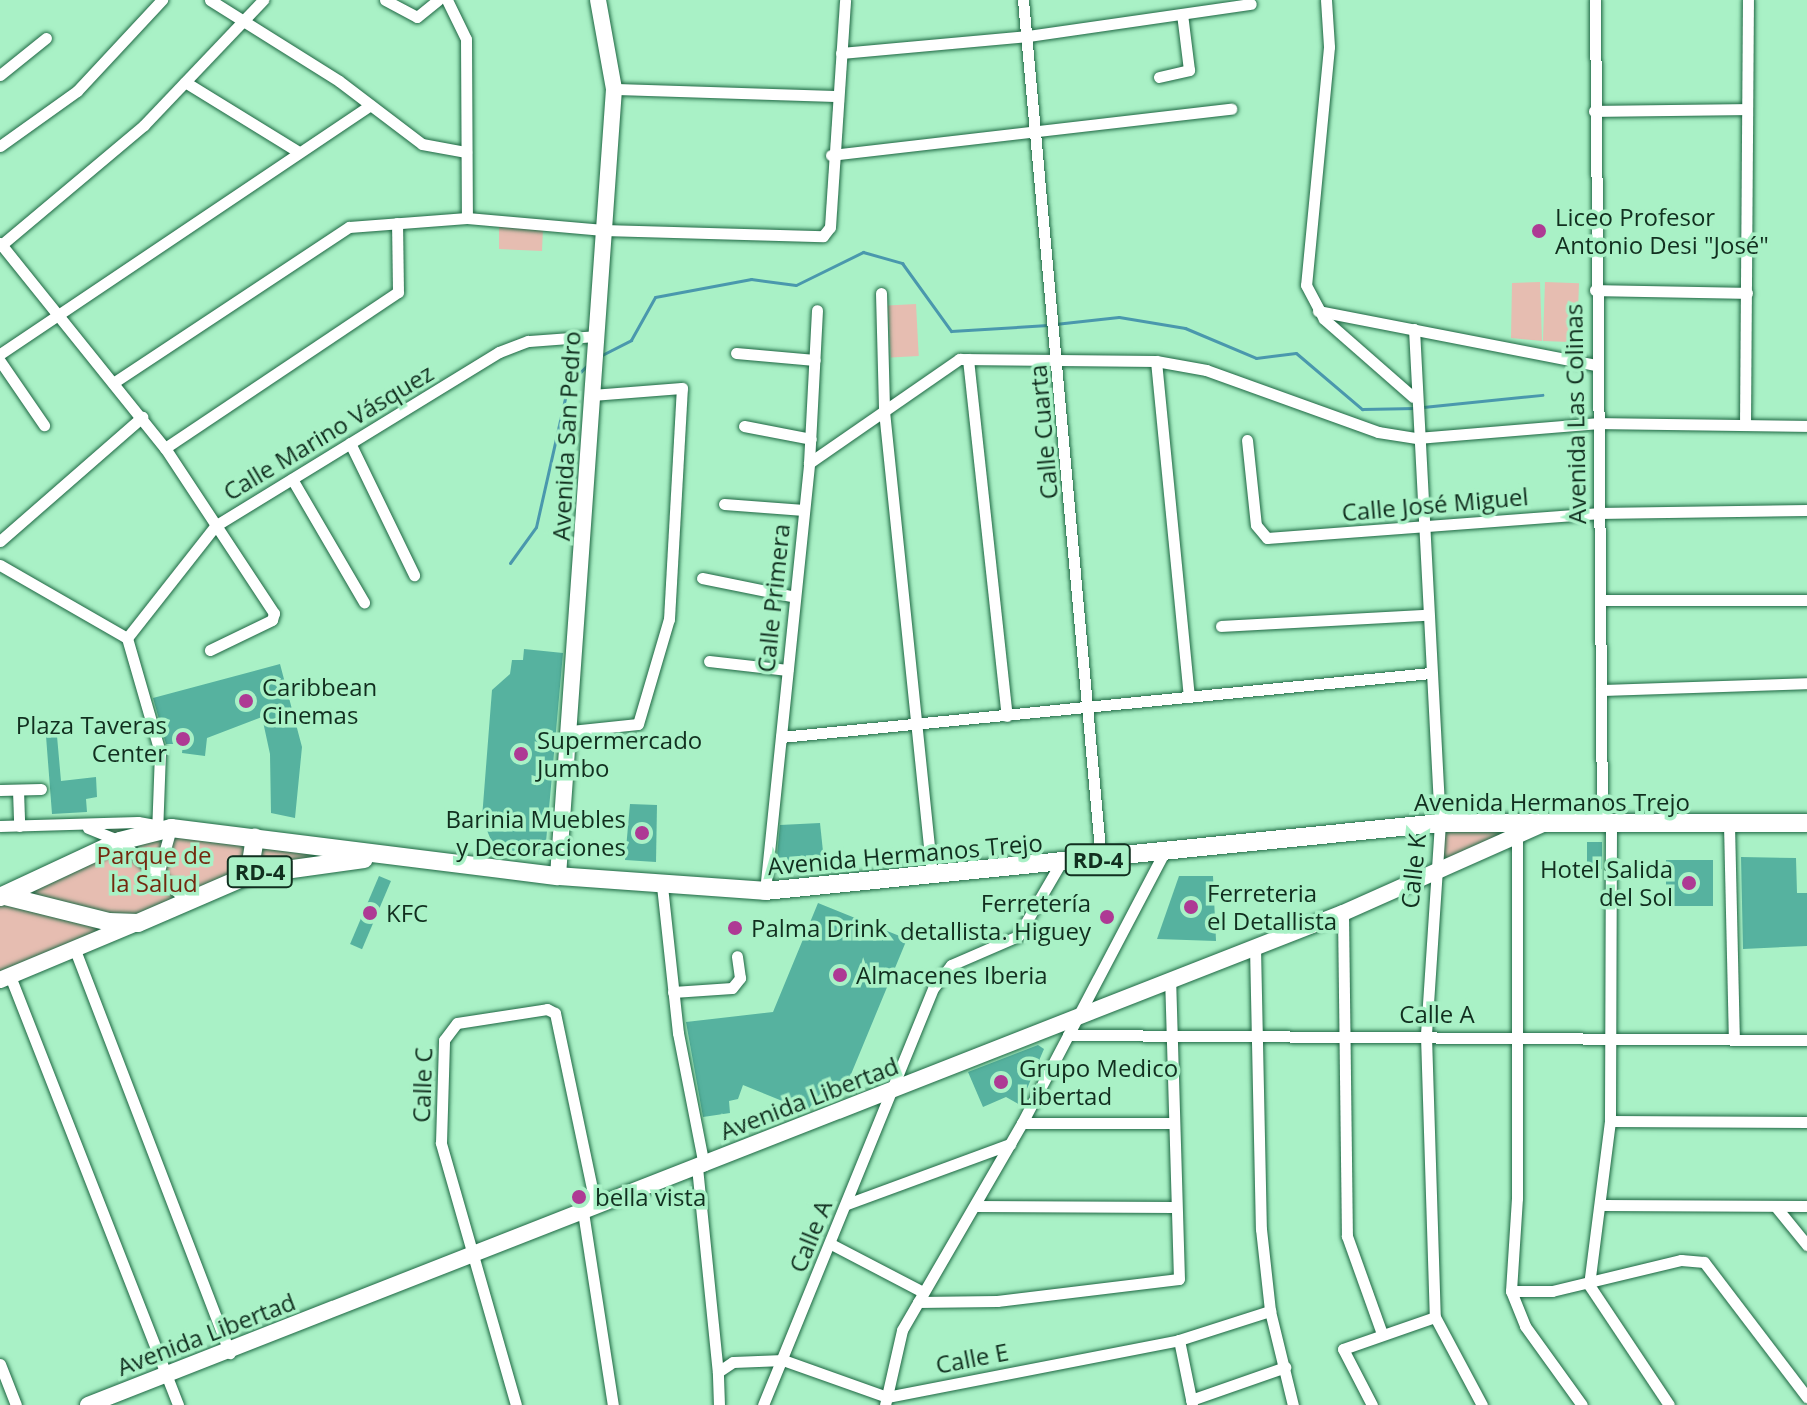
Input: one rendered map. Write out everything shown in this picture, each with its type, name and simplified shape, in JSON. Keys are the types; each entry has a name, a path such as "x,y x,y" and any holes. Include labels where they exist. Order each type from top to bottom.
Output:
{"main road":[{"name":"Avenida Hermanos Trejo","path":"0,896 120,841 161,828 558,876 662,886 765,891 932,878 1440,823 1606,826 1807,823"},
{"path":"249,875 255,837"},
{"name":"Avenida Hermanos Trejo","path":"0,896 109,922 138,923 249,875 391,855"}],"street":[{"path":"0,146 77,91 162,0"},
{"path":"210,0 244,19 422,144 466,152"},
{"path":"210,650 272,620 274,613 165,448 1,245 98,166 185,82 263,0"},
{"path":"385,0 417,17 438,0"},
{"path":"447,0 466,39 467,218"},
{"name":"Avenida San Pedro","path":"558,876 571,731 614,89 598,0"},
{"path":"113,383 319,243 349,227 467,218 603,230 823,236 830,227 831,155 845,0"},
{"name":"Calle Cuarta","path":"1023,0 1057,332 1091,707 1101,860"},
{"path":"1326,0 1329,47 1306,285 1318,311 1413,400"},
{"name":"Avenida Las Colinas","path":"1589,1285 1603,1205 1610,1121 1597,513 1595,0"},
{"path":"1745,425 1748,0"},
{"path":"841,53 1028,36 1251,4"},
{"path":"1159,77 1189,70 1182,14"},
{"path":"0,75 46,38"},
{"path":"185,82 299,152"},
{"path":"614,89 837,96"},
{"path":"0,354 55,311 370,105"},
{"path":"831,155 1231,109"},
{"path":"1594,111 1747,109"},
{"path":"165,448 398,292 397,223"},
{"path":"1595,290 1747,293"},
{"path":"881,293 884,411 912,724 932,878"},
{"name":"Calle Primera","path":"765,891 809,463 817,310"},
{"path":"1318,311 1597,365"},
{"name":"Calle K","path":"1414,329 1413,400 1440,823 1432,876 1426,1036 1435,1317 1482,1405"},
{"name":"Calle Marino Vásquez","path":"127,638 215,526 350,443 499,352 528,341 596,351"},
{"path":"736,353 815,360"},
{"path":"968,359 1007,716"},
{"path":"809,463 884,411 948,361 968,359 1156,361 1206,370 1378,432 1417,438 1599,423 1807,426"},
{"path":"0,361 44,425"},
{"path":"1156,361 1189,696"},
{"path":"571,731 638,724 669,619 682,388 594,395"},
{"path":"0,541 142,417"},
{"path":"744,426 811,439"},
{"name":"Calle José Miguel","path":"1247,440 1256,525 1267,538 1597,513 1807,510"},
{"path":"350,443 414,575"},
{"path":"292,479 364,602"},
{"path":"724,504 804,510"},
{"path":"0,565 127,638 160,752 158,875"},
{"path":"702,578 795,597"},
{"path":"1600,600 1807,600"},
{"path":"1221,626 1426,615"},
{"path":"709,661 787,670"},
{"path":"781,737 1430,673"},
{"path":"1601,690 1807,683"},
{"path":"0,790 41,789"},
{"path":"18,790 19,826"},
{"name":"Avenida Libertad","path":"88,1405 230,1353 1343,913 1517,839 1543,824"},
{"path":"1729,824 1734,1039"},
{"path":"71,825 120,841 179,893 199,897"},
{"path":"0,826 161,828"},
{"path":"1517,839 1517,1036 1511,1291 1525,1326 1582,1405"},
{"path":"718,1372 733,1362 783,1360 886,1401 902,1330 1022,1123 1163,854"},
{"name":"Calle A","path":"763,1405 942,973 1018,936 1060,864"},
{"path":"662,886 673,992 700,1166 719,1405"},
{"path":"1343,913 1347,1236 1382,1334"},
{"path":"138,923 5,978 178,1405"},
{"path":"1255,947 1261,1229 1270,1311 1293,1405"},
{"path":"75,950 230,1353"},
{"path":"673,992 732,988 740,978 737,956"},
{"path":"831,1244 920,1297 997,1301 1179,1279 1174,1207 1170,979"},
{"name":"Calle C","path":"474,1255 441,1143 444,1040 457,1023 547,1009 555,1013 589,1210 613,1405"},
{"name":"Calle A","path":"1068,1035 1172,1038 1610,1036 1807,1040"},
{"path":"1610,1121 1807,1122"},
{"path":"1022,1123 1173,1123"},
{"path":"847,1204 1010,1144"},
{"path":"1603,1205 1807,1206"},
{"path":"975,1206 1174,1207"},
{"path":"1776,1207 1807,1245"},
{"path":"474,1255 516,1405"},
{"path":"1511,1291 1589,1285 1681,1260 1704,1262 1806,1402"},
{"path":"1589,1285 1669,1405"},
{"name":"Calle E","path":"886,1401 1179,1340 1270,1311"},
{"path":"1372,1405 1343,1349 1435,1317"},
{"path":"1179,1340 1192,1403 1285,1367"},
{"path":"0,1364 16,1405"}],"green space":[{"path":"499,223 543,228 542,251 499,249"},
{"path":"1540,282 1542,341 1511,338 1512,283"},
{"path":"1545,282 1579,283 1577,342 1543,341"},
{"path":"916,304 919,356 891,357 888,305"},
{"name":"Parque de la Salud","path":"138,822 391,855 292,866 0,979 0,897 120,841 85,827"},
{"path":"1440,823 1543,824 1432,876"}],"building":[{"name":"Supermercado Jumbo","path":"524,649 563,653 546,842 544,854 497,855 482,818 492,690 510,674 512,660 523,660"},
{"name":"Plaza Taveras Center","path":"280,664 302,747 295,818 271,813 270,754 262,717 207,738 205,756 182,753 183,744 166,744 153,698"},
{"path":"46,736 57,736 61,781 96,777 97,797 86,799 87,812 52,814"},
{"name":"Barinia Muebles y Decoraciones","path":"630,804 657,805 656,862 625,860"},
{"path":"820,823 824,861 776,866 780,825"},
{"path":"1587,842 1602,842 1602,869 1587,869"},
{"path":"1741,857 1796,858 1797,893 1807,893 1807,946 1743,949"},
{"name":"Hotel Salida del Sol","path":"1666,860 1713,860 1713,906 1666,906"},
{"name":"KFC","path":"379,876 391,881 362,949 350,944"},
{"name":"Ferreteria el Detallista","path":"1179,876 1213,876 1216,941 1157,939"},
{"name":"Almacenes Iberia","path":"818,903 907,939 842,1096 824,1089 807,1111 743,1085 738,1099 729,1101 730,1113 703,1117 686,1022 773,1012"},
{"name":"Grupo Medico Libertad","path":"1038,1045 1044,1049 1020,1105 1006,1097 983,1107 968,1072"}],"waterway":[{"path":"600,356 631,340 655,297 751,279 796,285 863,252 902,263 951,331 1048,325"},
{"path":"1055,324 1119,317 1185,328 1256,358 1296,353 1362,409 1416,408"},
{"path":"510,563 536,527 568,385 590,362"},
{"path":"1423,407 1542,395"}],"place":[{"name":"Liceo Profesor Antonio Desi \"José\"","path":"1539,231"},
{"name":"Caribbean Cinemas","path":"246,701"},
{"name":"Plaza Taveras Center","path":"183,739"},
{"name":"Supermercado Jumbo","path":"521,754"},
{"name":"Barinia Muebles y Decoraciones","path":"642,833"},
{"name":"Hotel Salida del Sol","path":"1689,883"},
{"name":"Ferreteria el Detallista","path":"1191,907"},
{"name":"KFC","path":"370,913"},
{"name":"Ferretería detallista. Higuey","path":"1107,917"},
{"name":"Palma Drink","path":"735,928"},
{"name":"Almacenes Iberia","path":"840,975"},
{"name":"Grupo Medico Libertad","path":"1001,1082"},
{"name":"bella vista","path":"579,1197"}]}
